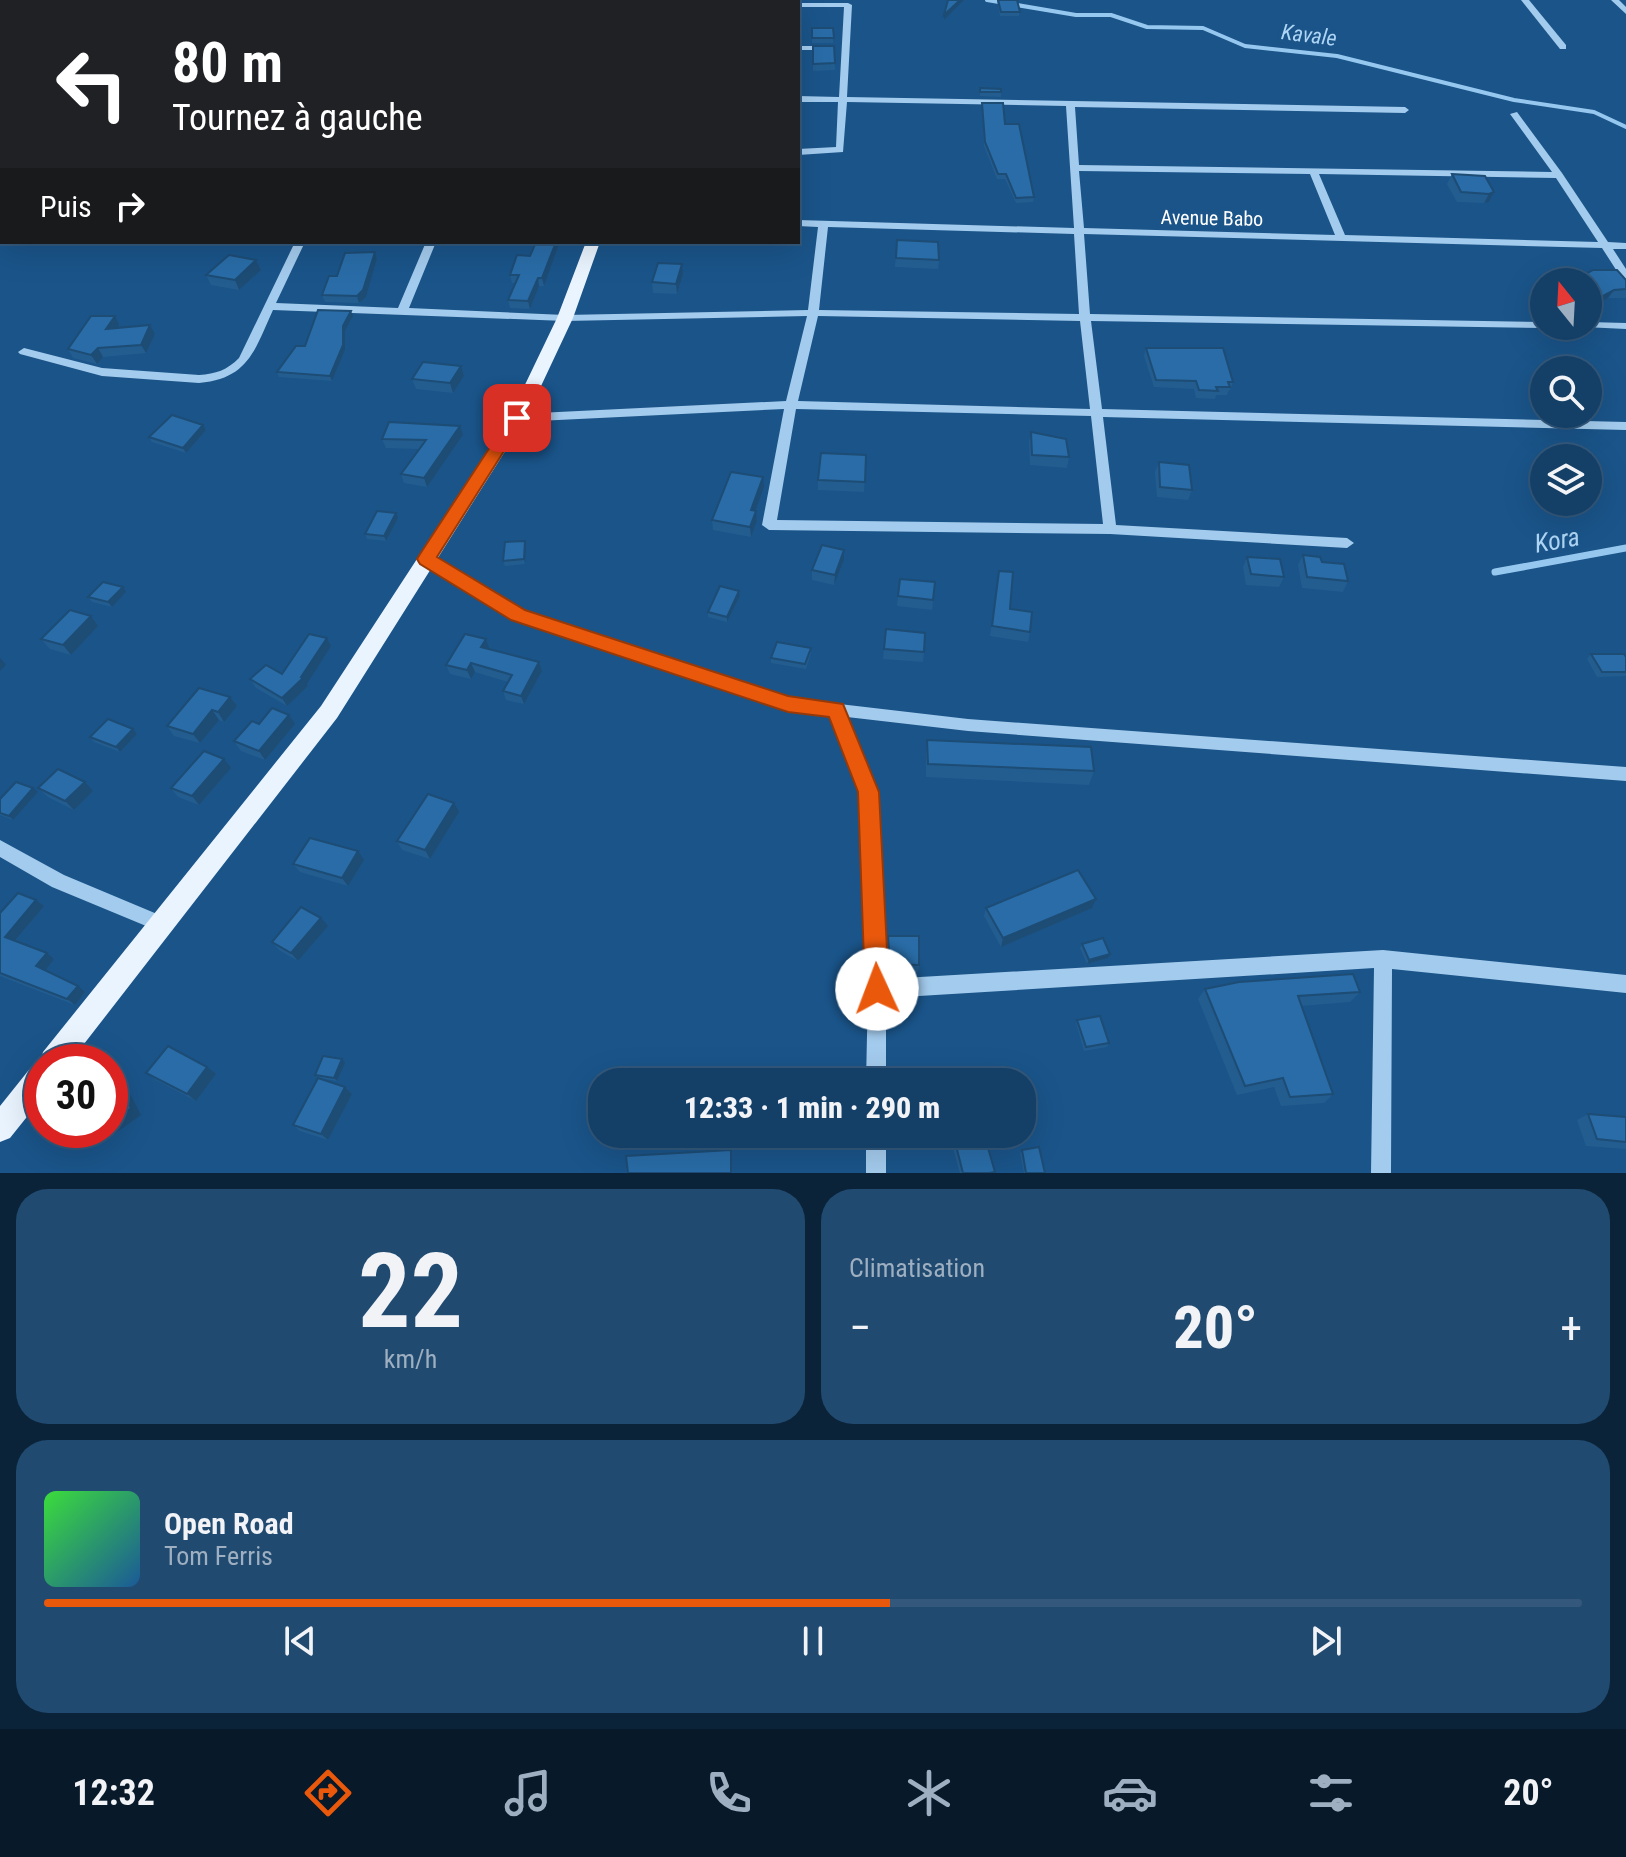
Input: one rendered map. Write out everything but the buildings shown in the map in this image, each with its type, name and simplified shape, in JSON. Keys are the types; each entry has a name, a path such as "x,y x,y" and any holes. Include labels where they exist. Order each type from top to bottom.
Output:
{"main road":[{"path":"67,1044 329,712 517,418 565,318 592,244"},
{"path":"0,1128 24,1098"}],"street":[{"path":"1525,0 1563,47"},
{"path":"1618,0 1626,0"},
{"path":"1618,0 1626,12"},
{"path":"800,5 848,5 840,150 800,152"},
{"path":"800,48 844,48"},
{"path":"800,99 1405,110"},
{"path":"1070,104 1085,318 1110,529"},
{"path":"1514,114 1559,175 1626,277"},
{"path":"1074,168 1559,175"},
{"path":"1313,171 1342,239"},
{"name":"Avenue Babo","path":"800,223 1626,246"},
{"path":"823,223 813,313 791,405 769,525 1110,529 1347,543"},
{"path":"24,352 102,372 214,378 232,371 244,360 299,244"},
{"path":"402,311 430,244"},
{"path":"268,306 565,318 813,313 1530,325"},
{"path":"1602,325 1626,326"},
{"path":"517,418 791,405 1626,426"},
{"path":"426,559 518,615 788,704 968,725 1626,774"},
{"path":"836,710 868,792 877,989 876,1068"},
{"path":"0,848 58,881 163,925"},
{"path":"877,989 1383,959 1626,984"},
{"path":"1381,1173 1383,959"},
{"path":"876,1148 876,1173"}],"waterway":[{"name":"Kavale","path":"987,0 1076,15 1111,15 1147,27 1203,28 1245,46 1337,56 1514,100 1594,112 1626,127"},
{"name":"Kora","path":"1495,572 1626,548"}],"route":[{"path":"517,418 426,559 518,615 788,704 836,710 868,792 877,989"}]}
